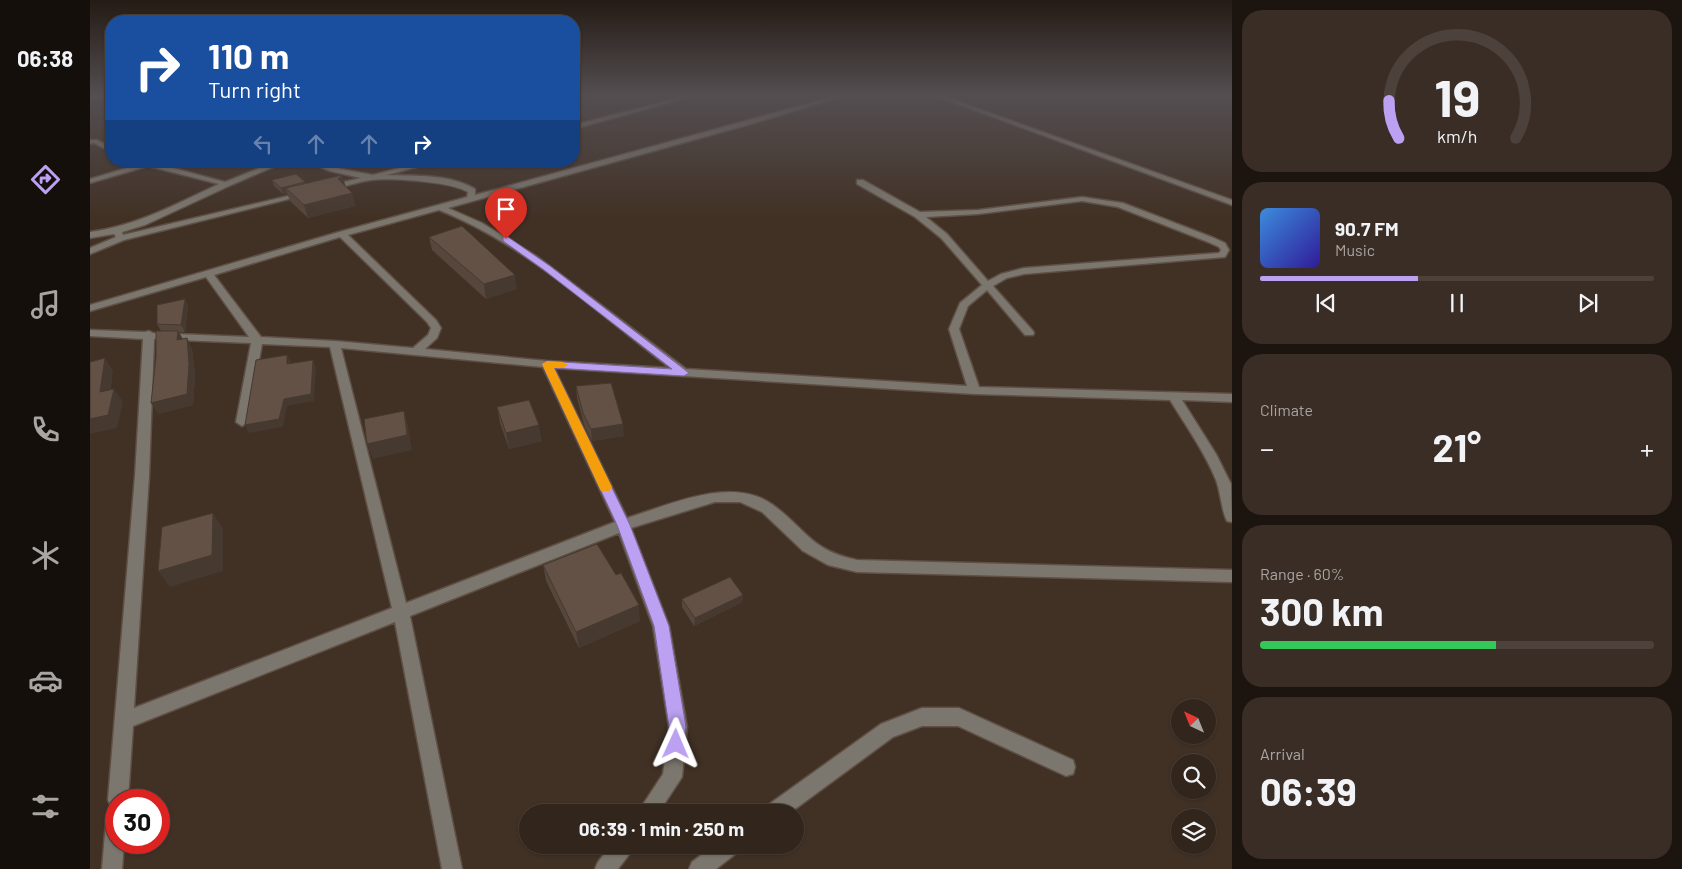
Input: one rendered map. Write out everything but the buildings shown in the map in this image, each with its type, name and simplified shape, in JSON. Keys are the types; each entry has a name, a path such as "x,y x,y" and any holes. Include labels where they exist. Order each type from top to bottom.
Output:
{"street":[{"path":"90,308 342,234 699,137"},
{"path":"1053,137 1232,203"},
{"path":"92,140 105,147"},
{"path":"90,181 136,167"},
{"path":"158,167 226,184"},
{"path":"90,251 142,223 226,184 269,167"},
{"path":"323,167 330,170 372,177 454,182 469,187 472,191 471,199"},
{"path":"90,235 119,235 412,167"},
{"path":"860,182 918,215 944,236 1028,333"},
{"path":"918,215 978,212 1082,199 1103,201 1120,205 1211,240 1222,245 1225,250 1222,254 1024,271 1004,276 987,284 964,305 954,329 974,390"},
{"path":"439,207 478,223 506,239 684,373"},
{"path":"342,234 431,320 436,328 433,336 415,352"},
{"path":"209,274 257,340 242,422"},
{"path":"90,333 149,334 335,344 547,364 974,390 1232,398"},
{"path":"119,789 142,476 149,334"},
{"path":"335,344 401,613 452,869"},
{"path":"547,364 623,525 661,626 678,727 672,777 653,804"},
{"path":"1173,396 1219,468 1231,502 1232,517"},
{"path":"125,720 623,525 715,497 742,497 767,508 808,547 833,562 857,566 1232,576"},
{"path":"786,804 886,730 922,717 959,717 1066,767"},
{"path":"112,869 113,854"},
{"path":"605,869 617,854"},
{"path":"699,869 719,854"}],"slow traffic":[{"path":"563,365 547,364 605,487"}],"route":[{"path":"506,239 684,373 547,364 623,525 661,626 678,727 676,744"}]}
